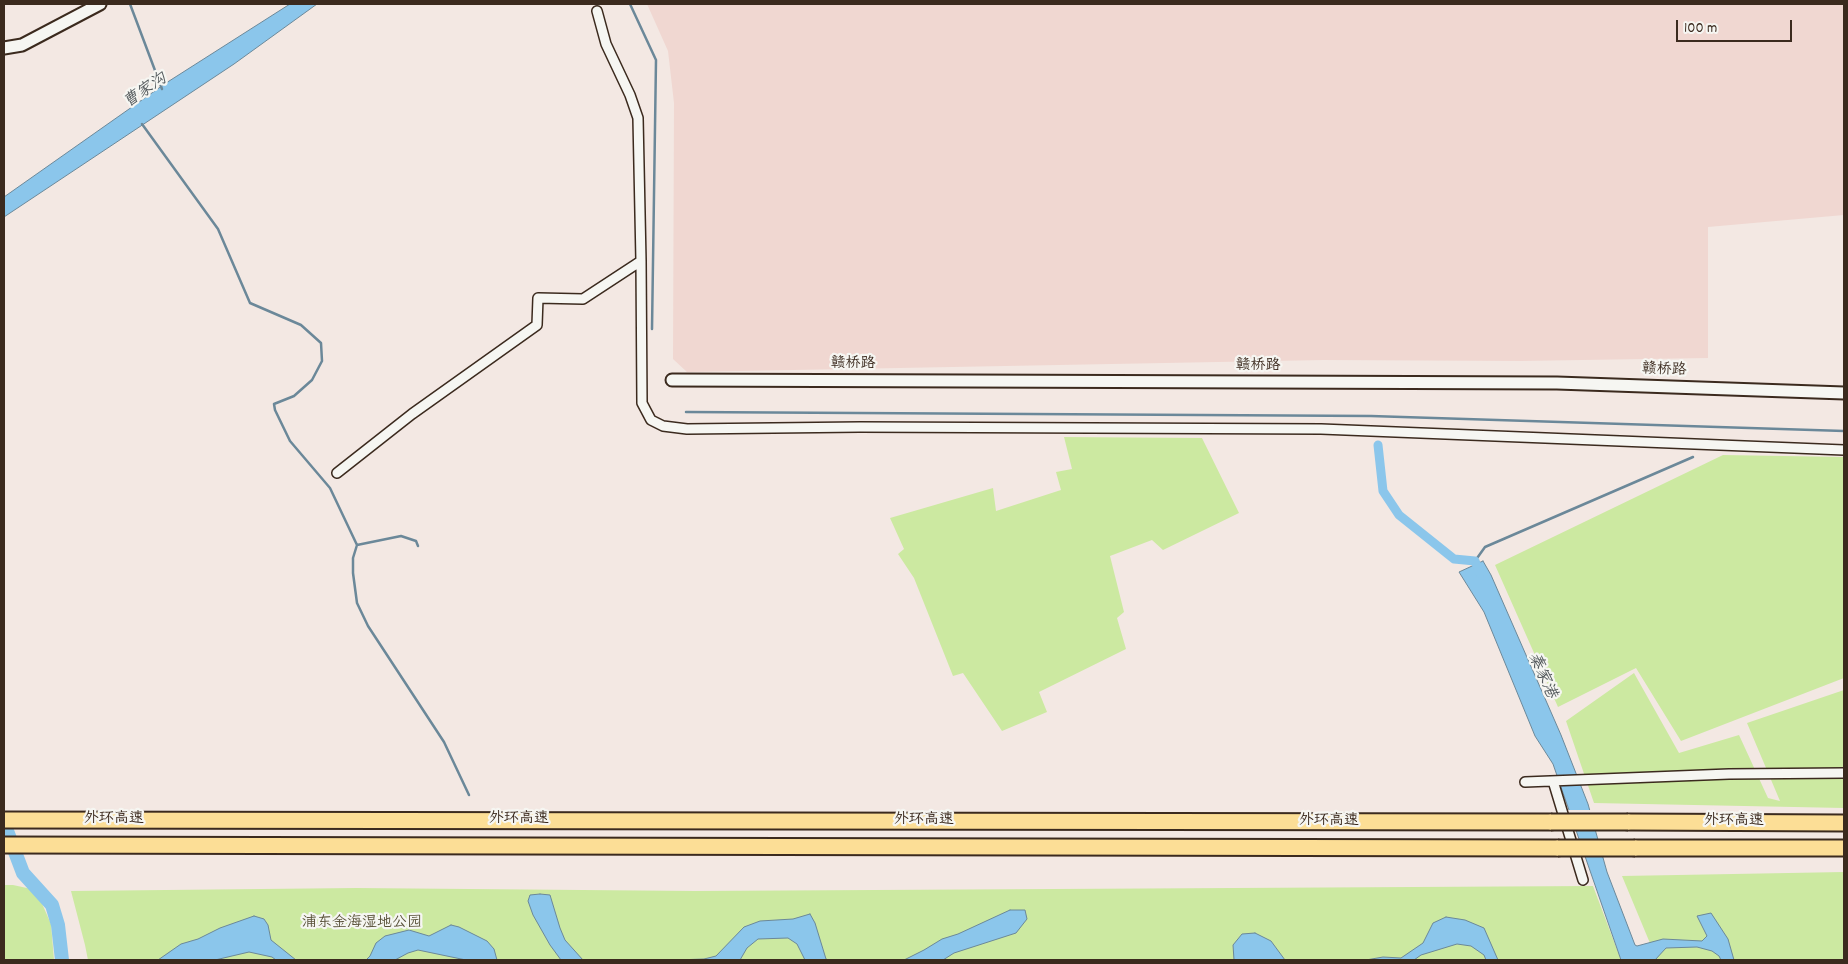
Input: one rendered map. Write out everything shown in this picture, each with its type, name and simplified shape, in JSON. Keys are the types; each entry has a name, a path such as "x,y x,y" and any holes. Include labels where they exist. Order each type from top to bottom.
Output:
{"highway":[{"name":"外环高速","path":"4,820 1844,823"},
{"name":"外环高速","path":"4,845 1844,848"}],"street":[{"path":"4,42 19,40 92,4"},
{"path":"4,48 22,44 100,4"},
{"path":"597,11 606,44 638,118 642,403 651,420 663,426 687,429 850,427 1321,428 1844,450"},
{"path":"337,473 412,414 537,325 538,298 583,299 641,261"},
{"name":"赣桥路","path":"672,380 1556,383 1844,393"},
{"path":"1525,782 1729,774 1844,773"},
{"path":"1555,781 1583,880"}],"shaded area":[{"path":"647,4 1844,4 1844,215 1708,227 1708,358 1520,361 1324,360 687,372 673,359 674,103 668,51"}],"green space":[{"path":"1064,437 1202,438 1239,513 1163,550 1152,540 1110,556 1124,612 1117,618 1126,649 1039,692 1047,712 1002,731 963,673 953,676 914,578 898,554 904,549 890,518 993,488 996,511 1061,490 1056,472 1072,469"},
{"path":"1723,455 1844,457 1844,678 1681,741 1636,668 1558,707 1495,565"},
{"path":"1634,673 1679,753 1739,735 1768,798 1780,801 1747,723 1844,690 1844,808 1594,803 1566,721"},
{"path":"1844,872 1844,960 1657,960 1622,876"},
{"path":"4,885 36,890 51,924 54,960 4,960"},
{"name":"浦东金海湿地公园","path":"1593,886 1621,960 88,960 71,891 356,888 695,891"}],"water":[{"name":"曹家沟","path":"290,4 317,4 234,64 4,217 4,197 166,83"},
{"path":"1483,561 1491,575 1561,735 1588,804 1607,872 1635,945 1663,939 1702,941 1707,936 1697,916 1711,913 1728,939 1734,960 1721,960 1712,951 1697,947 1666,948 1655,960 1621,960 1553,764 1535,736 1484,612 1459,572"},
{"path":"530,895 550,895 565,940 583,960 561,960 550,945 533,915 528,901"},
{"path":"1010,910 1025,910 1027,919 1016,933 954,953 943,960 904,960 942,939 958,934"},
{"path":"810,914 828,960 805,960 797,944 788,938 758,939 747,948 740,960 676,960 704,959 716,956 744,927 760,921 793,919"},
{"path":"254,916 264,919 268,925 271,940 296,960 276,960 272,957 249,952 215,960 158,960 181,944"},
{"path":"1446,917 1465,920 1484,928 1498,960 1486,960 1484,955 1471,946 1457,944 1421,955 1414,960 1366,960 1383,957 1401,958 1423,943 1433,923"},
{"path":"451,925 487,941 494,949 497,960 466,960 418,950 395,960 366,960 376,943 385,936 409,930 429,936"},
{"path":"1255,933 1271,941 1285,960 1234,960 1233,945 1242,934"}],"pier":[{"path":"1568,810 1592,810 1599,831 1575,831"}],"waterway":[{"path":"130,4 162,89"},
{"path":"630,4 656,60 652,329"},
{"path":"142,124 218,229 250,303 301,325 321,343 322,361 312,380 294,396 274,404 275,410 290,441 330,488 357,545 401,536 416,541 418,546"},
{"path":"686,412 1371,416 1844,431"},
{"name":"秦家港","path":"1378,445 1383,491 1399,515 1454,559 1475,561 1480,573"},
{"path":"1475,561 1485,547 1693,457"},
{"path":"357,545 353,558 357,603 368,626 444,742 469,795"},
{"path":"4,823 23,873 52,905 58,925 62,960"}]}
